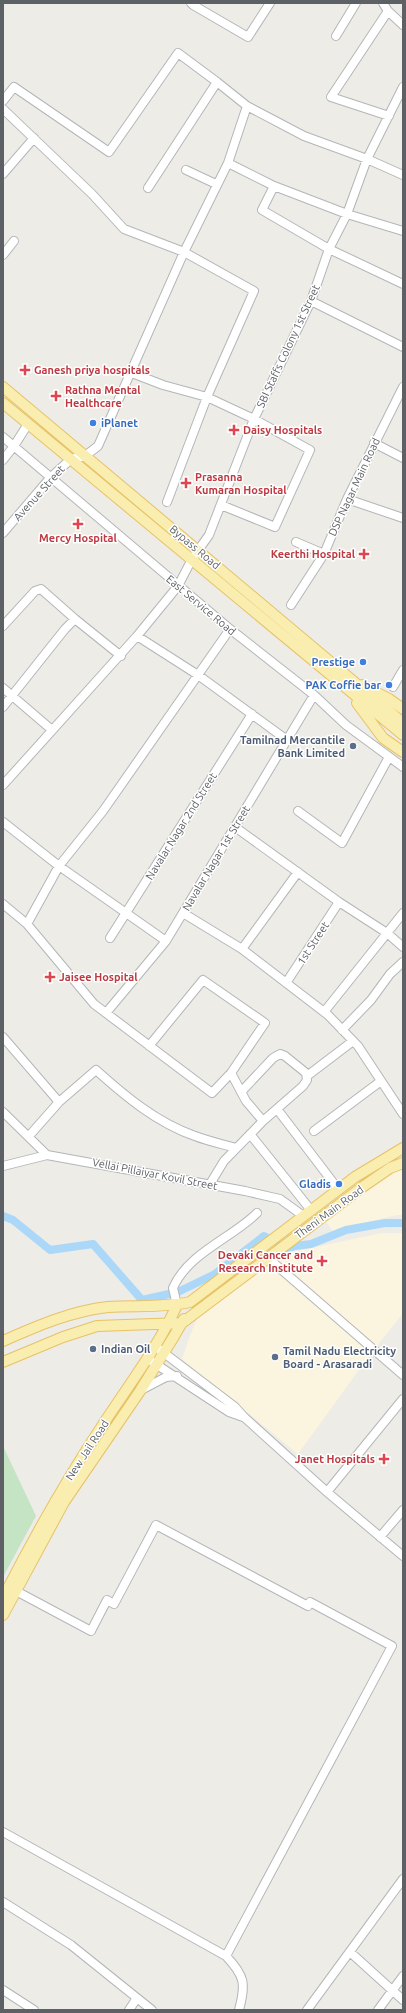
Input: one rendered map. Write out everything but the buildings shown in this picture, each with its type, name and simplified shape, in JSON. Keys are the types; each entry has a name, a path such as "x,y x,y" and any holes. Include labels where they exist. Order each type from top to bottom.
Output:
{"main road":[{"name":"Bypass Road","path":"3,387 199,550 346,676 383,714"},
{"name":"Bypass Road","path":"3,403 301,649 346,688 383,714"},
{"path":"346,676 389,699 403,709"},
{"path":"346,688 383,738 403,752"},
{"path":"383,714 403,723"},
{"path":"383,714 403,735"},
{"name":"Theni Main Road","path":"190,1302 306,1212 403,1148"},
{"name":"Theni Main Road","path":"182,1322 361,1188 390,1168 403,1163"},
{"path":"3,1340 44,1323 88,1310 142,1305 177,1305 190,1302"},
{"path":"153,1361 164,1352 173,1338 182,1322 190,1302"},
{"name":"New Jail Road","path":"3,1614 64,1502 140,1391 153,1361 157,1343 169,1323 177,1305"},
{"path":"72,1315 76,1333"},
{"path":"3,1362 97,1326 182,1322"},
{"path":"141,1324 151,1329 157,1343"},
{"name":"New Jail Road","path":"3,1598 55,1500 102,1426 153,1361"}],"street":[{"path":"191,3 248,37 270,3"},
{"path":"336,36 356,3"},
{"path":"383,3 388,11 403,25"},
{"path":"388,11 331,97 389,116"},
{"path":"3,101 14,87 109,152 178,53 247,106 304,136 367,159 403,175"},
{"path":"148,188 217,82"},
{"name":"SBI Staffs Colony 1st Street","path":"3,785 121,656 178,586 192,559 209,535 254,420 311,301 329,249 347,214 367,159 403,88"},
{"path":"221,505 275,527 310,450 207,397 163,385 132,373 184,252 216,184 228,163 247,106"},
{"path":"3,109 92,194 124,229 184,252 254,291 207,397 167,502"},
{"path":"3,174 34,138"},
{"path":"228,163 274,186 347,214 403,232"},
{"path":"186,170 216,184"},
{"path":"274,186 262,210 329,249 403,284"},
{"path":"3,255 14,241"},
{"path":"311,301 403,347"},
{"name":"Avenue Street","path":"3,533 50,478 71,459 85,456 98,446 132,373"},
{"name":"DSP Nagar Main Road","path":"291,605 324,554 347,499 403,387"},
{"path":"3,460 28,424"},
{"name":"East Service Road","path":"3,437 178,586 314,695 346,725 403,767"},
{"path":"374,444 403,458"},
{"path":"347,499 403,518"},
{"path":"296,542 324,554"},
{"path":"3,626 35,591 41,589 121,656"},
{"path":"3,708 65,629 75,619"},
{"path":"27,924 59,866 103,811 230,629"},
{"path":"137,636 198,675 287,740"},
{"path":"393,687 403,670"},
{"path":"3,688 52,730"},
{"name":"Navalar Nagar 1st Street","path":"106,1013 166,940 314,695"},
{"name":"Navalar Nagar 2nd Street","path":"110,938 252,714"},
{"path":"298,811 342,842 389,757"},
{"path":"3,822 59,866 126,914 166,940"},
{"path":"235,827 339,902 387,933 403,947"},
{"path":"242,949 298,872"},
{"name":"1st Street","path":"286,983 339,902"},
{"path":"3,904 27,924 94,1004 149,1046 212,1093 231,1073 264,1022 203,980 149,1046"},
{"path":"183,913 242,949 324,1012 353,1041 403,1114"},
{"path":"324,1012 403,913"},
{"path":"342,1030 371,1000 390,974 403,962"},
{"path":"3,1037 58,1102"},
{"path":"210,1184 224,1161 250,1134 303,1086 307,1076 353,1041"},
{"path":"241,1092 273,1058 280,1054 285,1056 306,1073 307,1076"},
{"path":"29,1136 58,1102 96,1070 126,1097 156,1117 194,1136 236,1148"},
{"path":"231,1073 246,1101 263,1122"},
{"path":"314,1131 381,1081"},
{"path":"277,1110 338,1190"},
{"path":"3,1112 47,1155"},
{"path":"250,1134 306,1212"},
{"name":"Vellai Pillaiyar Kovil Street","path":"3,1166 47,1155 210,1184 280,1199 306,1212"},
{"path":"177,1305 174,1291 180,1276 208,1248 247,1223 257,1213"},
{"path":"272,1255 403,1376"},
{"path":"173,1338 173,1354 177,1362"},
{"path":"157,1343 164,1352 235,1407 244,1417 327,1492 403,1556"},
{"path":"153,1361 229,1412 244,1417"},
{"path":"140,1391 166,1377 177,1376"},
{"path":"327,1492 403,1399"},
{"path":"380,1537 403,1510"},
{"path":"16,1591 90,1631 107,1600 114,1604 156,1526 308,1606 310,1602 392,1646 226,1956"},
{"path":"3,1832 226,1956 239,1970 243,1985 239,2010"},
{"path":"307,2010 403,1879"},
{"path":"3,1902 71,1945 152,2010"},
{"path":"350,1952 403,2000"},
{"path":"378,2010 403,1976"},
{"path":"3,1990 34,2010"},
{"path":"129,2010 137,1998"}],"shaded area":[{"path":"403,1166 403,1215 397,1215 333,1231 324,1219 389,1172"},
{"name":"Tamil Nadu Electricity Board - Arasaradi","path":"381,1233 403,1233 403,1313 369,1356 298,1454 182,1359 189,1338 198,1316 279,1255"}],"green space":[{"path":"3,1446 36,1516 3,1577"}],"waterway":[{"path":"3,1216 13,1220 50,1250 93,1244 142,1300 178,1292 215,1274 264,1236 286,1249 311,1244 346,1230 385,1223 403,1223"}],"place":[{"name":"Ganesh priya hospitals","path":"25,370"},
{"name":"Rathna Mental Healthcare","path":"56,396"},
{"name":"iPlanet","path":"93,423"},
{"name":"Daisy Hospitals","path":"234,430"},
{"name":"Prasanna Kumaran Hospital","path":"186,483"},
{"name":"Mercy Hospital","path":"78,524"},
{"name":"Keerthi Hospital","path":"364,554"},
{"name":"Prestige","path":"363,662"},
{"name":"PAK Coffie bar","path":"389,685"},
{"name":"Tamilnad Mercantile Bank Limited","path":"353,746"},
{"name":"Jaisee Hospital","path":"50,977"},
{"name":"Gladis","path":"339,1184"},
{"name":"Devaki Cancer and Research Institute","path":"322,1261"},
{"name":"Indian Oil","path":"93,1349"},
{"name":"Tamil Nadu Electricity Board - Arasaradi","path":"275,1357"},
{"name":"Janet Hospitals","path":"384,1459"}]}
